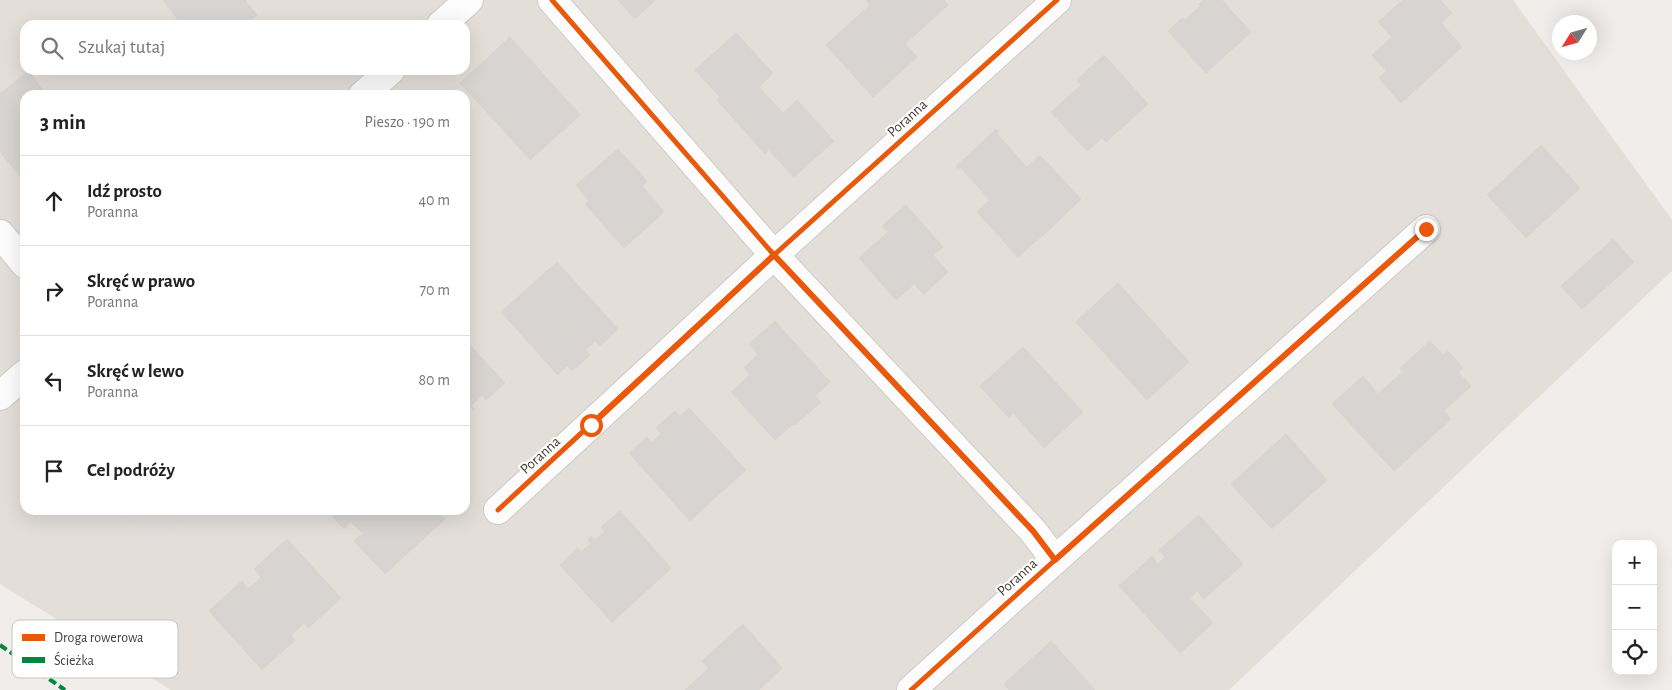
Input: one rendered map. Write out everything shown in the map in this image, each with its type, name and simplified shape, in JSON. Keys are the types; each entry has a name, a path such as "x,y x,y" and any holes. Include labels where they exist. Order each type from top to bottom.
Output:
{"street":[{"path":"447,20 469,0"},
{"name":"Poranna","path":"552,0 774,255 1033,531 1055,560"},
{"name":"Poranna","path":"498,510 774,255 1057,0"},
{"path":"369,90 385,75"},
{"name":"Poranna","path":"911,690 1426,229"},
{"path":"0,234 20,258"},
{"path":"0,396 20,378"}],"shaded area":[{"path":"0,0 1513,0 1552,54 1552,60 1556,60 1672,220 1672,271 1229,690 171,690 152,678 178,678 178,620 58,620 0,584"},
{"path":"125,515 186,515 153,545"}],"building":[{"path":"163,0 245,0 257,15 250,20 178,20"},
{"path":"618,0 655,0 635,19"},
{"path":"866,0 906,0 927,24 905,44"},
{"path":"906,0 944,0 948,5 927,24"},
{"path":"1203,0 1222,0 1251,32 1206,73 1168,31 1182,18 1185,20 1201,6 1199,4"},
{"path":"1403,0 1440,0 1452,13 1441,23 1462,47 1401,103 1379,78 1386,71 1372,55 1392,37 1378,22"},
{"path":"870,5 917,57 895,77 848,25"},
{"path":"848,25 895,77 873,97 826,45"},
{"path":"736,33 773,73 759,87 771,100 741,127 717,100 720,97 695,70"},
{"path":"510,37 545,76 495,121 470,94 470,90 466,90 460,83"},
{"path":"1104,55 1148,104 1106,142 1102,138 1087,151 1051,112 1081,85 1077,80"},
{"path":"23,75 31,75 43,90 20,90 20,176 0,152 0,94"},
{"path":"545,76 580,115 530,160 495,121"},
{"path":"771,100 783,113 797,100 834,141 794,177 769,150 765,154 741,127"},
{"path":"996,129 999,132 997,134 1027,167 1040,155 1081,199 1050,229 976,148"},
{"path":"1541,145 1580,188 1526,238 1487,195"},
{"path":"976,148 1050,229 1018,257 977,212 990,200 960,167 958,169 956,166"},
{"path":"618,149 647,181 642,186 664,212 624,248 585,204 589,201 576,185"},
{"path":"906,205 943,247 933,255 948,272 924,294 914,284 896,300 859,258 888,232 882,226"},
{"path":"1613,239 1634,262 1582,309 1561,286"},
{"path":"557,262 618,329 600,346 595,341 586,349 529,287"},
{"path":"1118,283 1189,362 1147,400 1076,322"},
{"path":"529,287 590,355 572,371 567,366 558,375 501,312"},
{"path":"775,321 830,382 815,396 821,402 775,440 731,392 750,375 744,368 758,354 749,344"},
{"path":"1430,341 1443,355 1448,351 1463,368 1458,372 1471,386 1444,411 1451,419 1394,471 1332,404 1363,376 1378,394 1403,372 1400,368"},
{"path":"470,345 505,383 486,400 482,395 471,405 474,410 470,406"},
{"path":"1023,347 1083,412 1044,448 1013,413 1009,418 980,386"},
{"path":"689,408 746,470 718,495 656,428 675,411 680,416"},
{"path":"662,433 718,495 690,521 629,453 647,437 652,442"},
{"path":"1286,434 1327,480 1272,529 1231,484"},
{"path":"620,511 671,568 642,595 590,537 592,536 595,540 605,532 601,527"},
{"path":"331,515 371,515 357,528 351,522 344,529"},
{"path":"371,515 441,515 445,519 385,574 354,541 363,533 357,528"},
{"path":"1199,515 1243,564 1204,599 1197,591 1190,598 1213,623 1180,653 1119,586 1152,556 1158,564 1165,557 1159,550"},
{"path":"590,537 642,595 612,622 560,565 578,548 581,552 591,544 588,540"},
{"path":"287,539 341,598 308,628 304,623 298,629 255,583 261,577 254,569"},
{"path":"242,581 248,589 255,583 298,629 291,635 295,640 262,670 209,611"},
{"path":"743,624 782,668 759,690 685,690 709,668 702,661"},
{"path":"1051,641 1095,690 1009,690 1004,684"}],"marked path":[{"path":"0,645 12,653"},
{"path":"48,678 65,690"}],"cycle path":[{"path":"552,0 774,255 1033,531 1055,560 911,690"},
{"path":"498,510 774,255 1057,0"}],"route":[{"path":"591,425 774,255 1033,531 1055,560 1426,229"}]}
